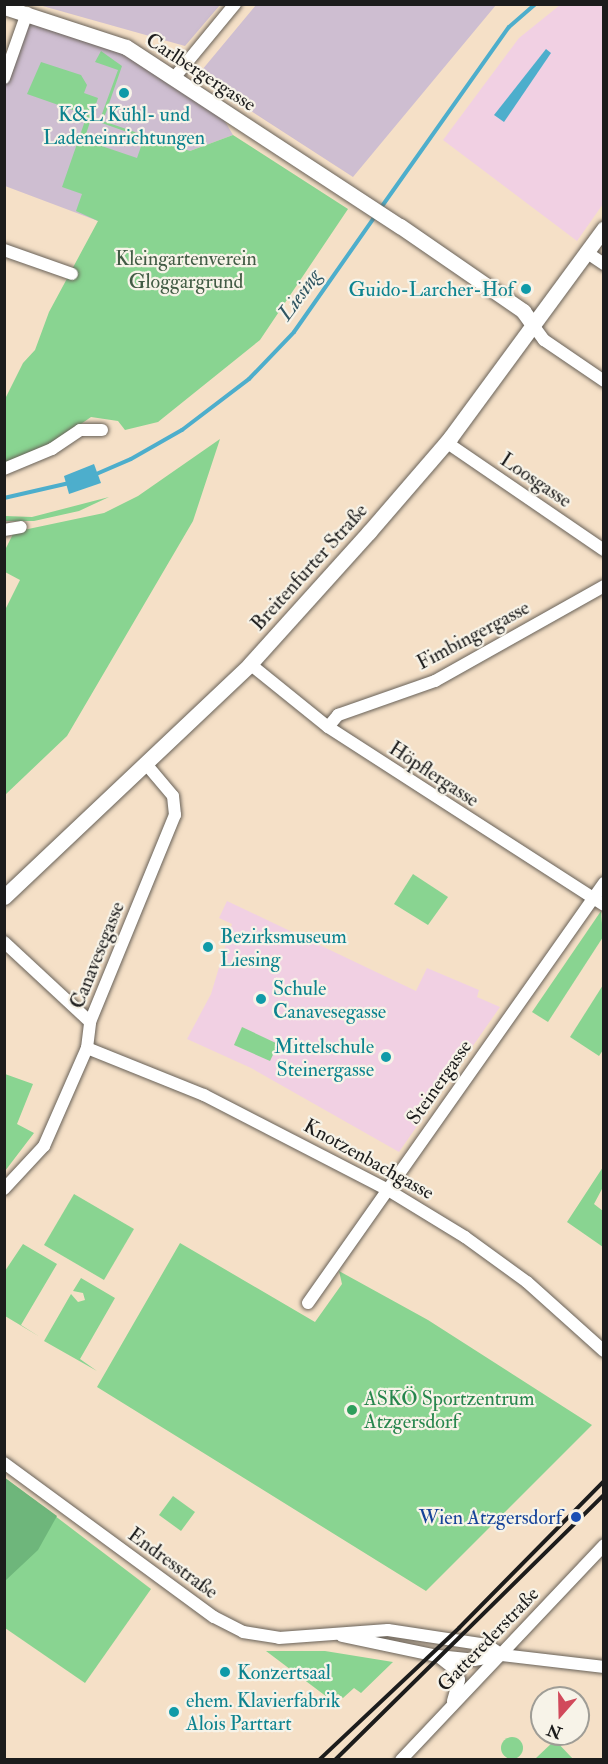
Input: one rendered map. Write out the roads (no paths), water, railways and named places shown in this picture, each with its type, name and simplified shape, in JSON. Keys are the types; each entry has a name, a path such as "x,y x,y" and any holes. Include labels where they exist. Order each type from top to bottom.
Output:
{"main road":[{"name":"Carlbergergasse","path":"4,7 126,47 361,200 523,310 533,325"},
{"name":"Breitenfurter Straße","path":"4,897 250,664 446,442 603,228"}],"street":[{"path":"174,78 235,4"},
{"path":"4,78 27,13"},
{"path":"4,250 72,274"},
{"path":"586,252 603,264"},
{"path":"533,325 544,340 603,381"},
{"path":"4,469 52,449 80,430 102,430"},
{"name":"Loosgasse","path":"446,442 603,550"},
{"path":"4,530 21,527"},
{"name":"Fimbingergasse","path":"328,727 338,715 435,681 603,586"},
{"name":"Höpflergasse","path":"250,664 328,727 603,905"},
{"name":"Canavesegasse","path":"4,1189 44,1146 87,1048 90,1022 175,814 173,796 146,764"},
{"name":"Steinergasse","path":"308,1303 603,883"},
{"path":"4,942 90,1022"},
{"name":"Knotzenbachgasse","path":"87,1048 204,1095 388,1190 465,1237 526,1282 603,1351"},
{"name":"Endresstraße","path":"4,1463 229,1627 260,1637 340,1635 364,1630 412,1632 487,1645 502,1654"},
{"name":"Gatterederstraße","path":"401,1760 603,1545"},
{"name":"Endresstraße","path":"340,1635 438,1656 474,1660 502,1654 603,1667"},
{"path":"438,1656 458,1674 452,1705"}],"water":[{"path":"546,49 551,53 504,122 494,115"},
{"path":"94,464 101,483 69,494 64,476"}],"waterway":[{"name":"Liesing","path":"380,209 509,27 535,4"},
{"name":"Liesing","path":"94,475 131,459 182,430 249,379 294,332 376,215"},
{"name":"Liesing","path":"4,498 69,483"}],"railway":[{"path":"319,1760 459,1628 604,1481"},
{"path":"335,1760 604,1495"}],"place":[{"name":"K&L Kühl- und Ladeneinrichtungen","path":"124,93"},
{"name":"Guido-Larcher-Hof","path":"526,289"},
{"name":"Bezirksmuseum Liesing","path":"208,947"},
{"name":"Schule Canavesegasse","path":"261,999"},
{"name":"Mittelschule Steinergasse","path":"386,1057"},
{"name":"ASKÖ Sportzentrum Atzgersdorf","path":"352,1410"},
{"name":"Wien Atzgersdorf","path":"576,1517"},
{"name":"Konzertsaal","path":"225,1672"},
{"name":"ehem. Klavierfabrik Alois Parttart","path":"174,1712"}],"park label":[{"name":"Kleingartenverein Gloggargrund","path":"186,270"}]}
